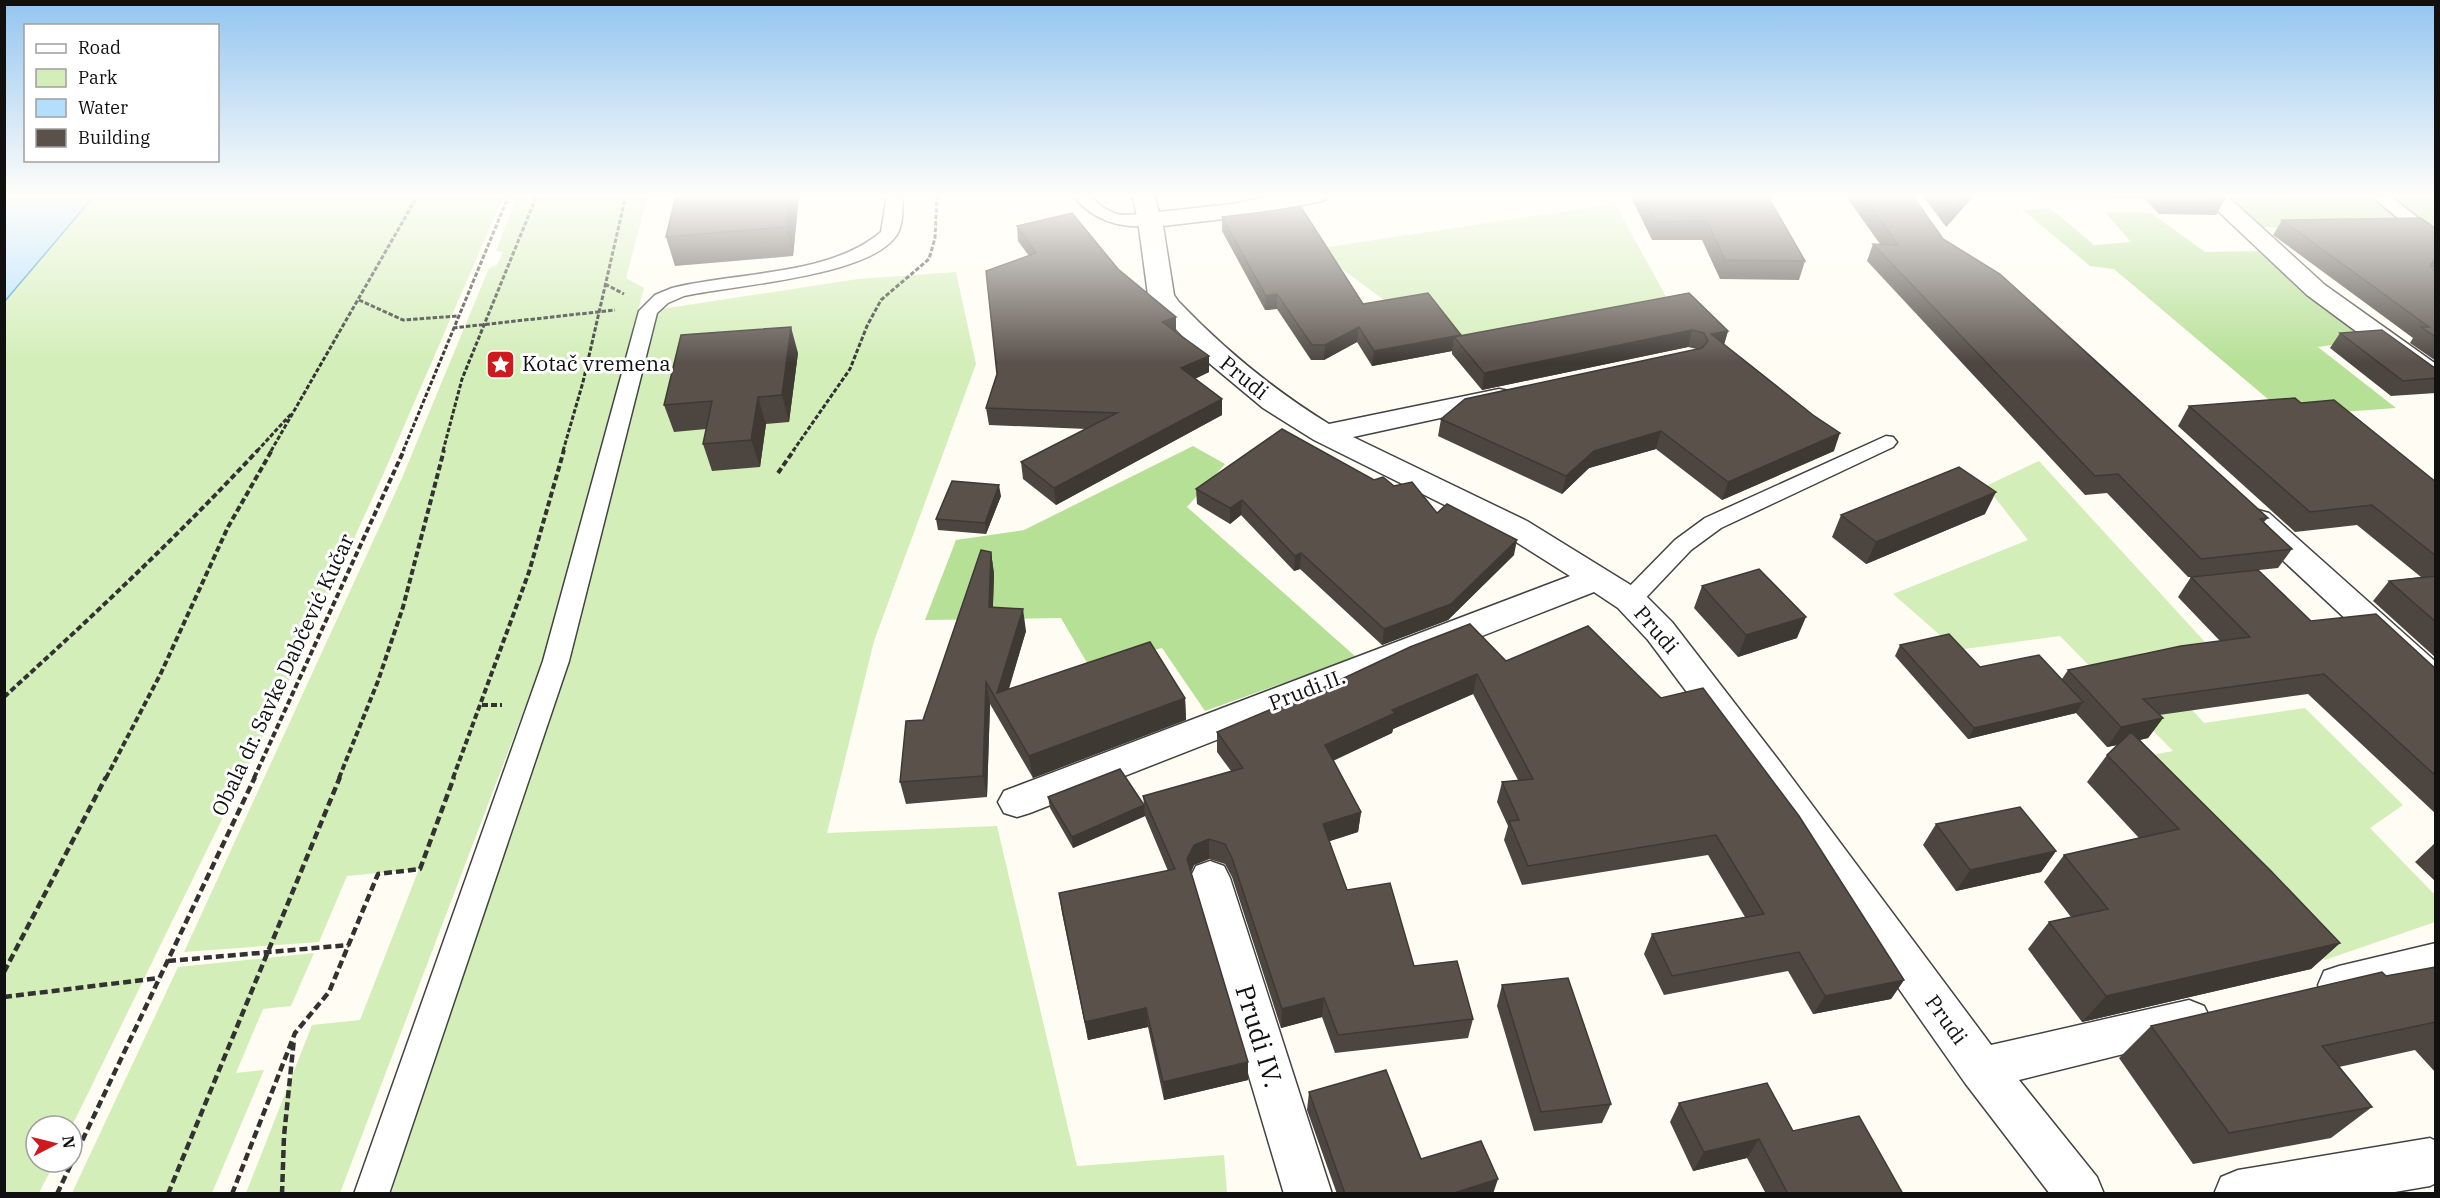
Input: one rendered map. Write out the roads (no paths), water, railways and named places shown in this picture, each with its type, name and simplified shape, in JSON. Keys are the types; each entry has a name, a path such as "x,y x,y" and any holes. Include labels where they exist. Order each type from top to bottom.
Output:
{"street":[{"name":"Prudi","path":"1153,251 1158,285 1168,306 1212,352 1264,395 1324,434 1516,528 1630,600 1660,631 1767,772 1981,1068 2080,1194"},
{"path":"2273,251 2316,290 2436,377"},
{"path":"1324,434 1529,391"},
{"path":"2238,502 2428,668"},
{"name":"Prudi II.","path":"1017,802 1597,578"},
{"name":"Prudi IV.","path":"1210,878 1308,1194"},
{"path":"2307,992 2436,962"},
{"path":"1981,1068 2226,1011"},
{"path":"2238,1194 2430,1162"}],"lane":[{"path":"370,1194 556,661 648,311 660,298 686,290 840,261 868,251"},
{"path":"1630,600 1683,545 1713,523 1886,442"}],"water":[{"path":"5,251 48,251 5,301"}],"place":[{"name":"Kotač vremena","path":"501,364"}]}
